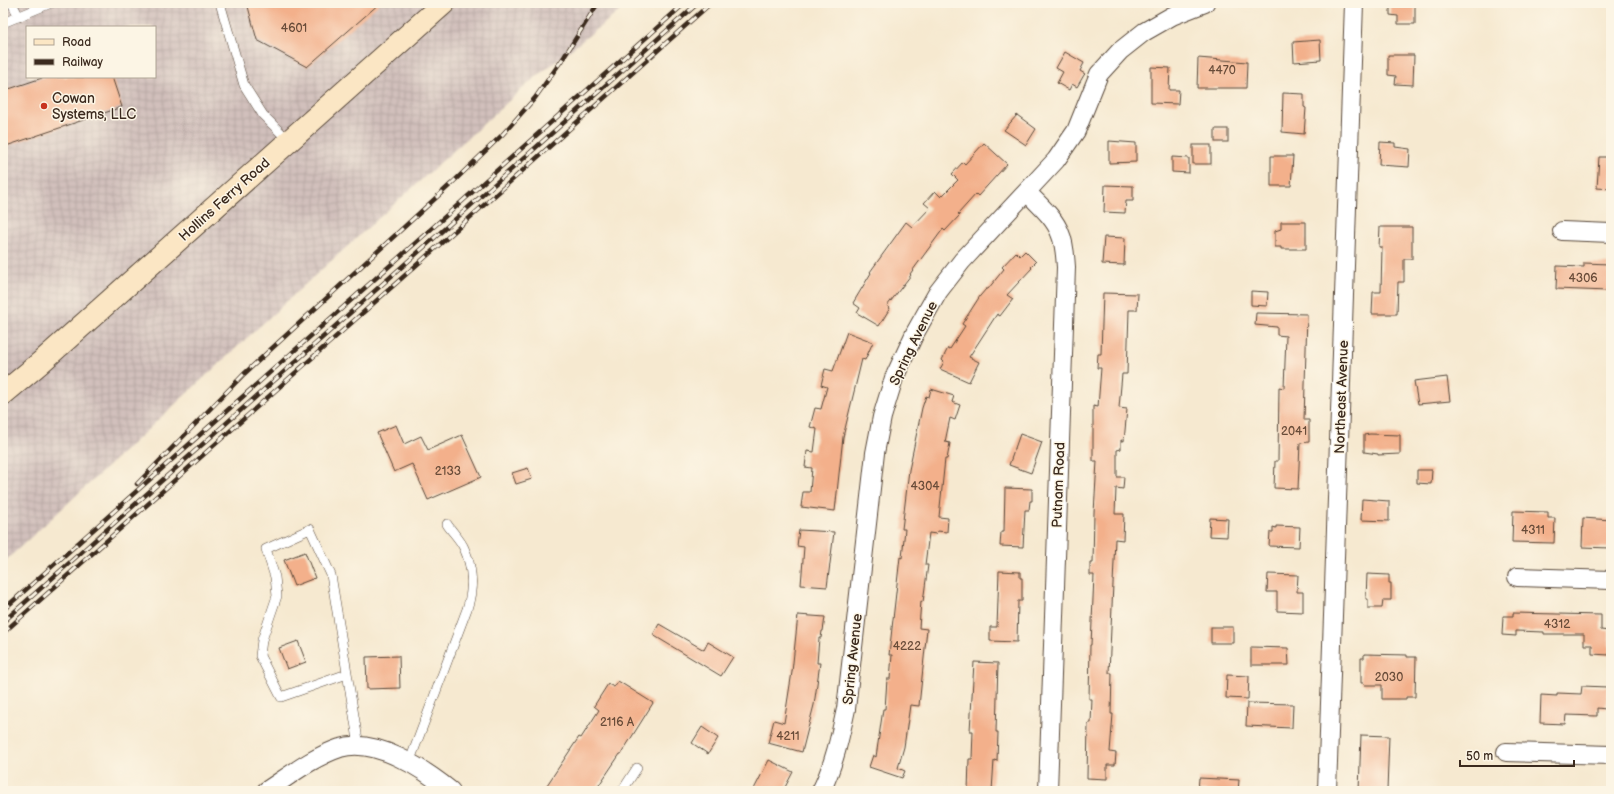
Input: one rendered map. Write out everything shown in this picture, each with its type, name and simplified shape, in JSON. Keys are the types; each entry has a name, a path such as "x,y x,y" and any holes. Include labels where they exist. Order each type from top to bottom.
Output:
{"street":[{"name":"Hollins Ferry Road","path":"3,394 40,363 444,3"},
{"name":"Spring Avenue","path":"821,791 839,745 846,709 875,453 882,418 894,378 915,333 938,292 962,261 1056,160 1076,131 1099,74 1120,50 1144,32 1172,16 1206,3"},
{"name":"Northeast Avenue","path":"1328,791 1354,3"},
{"name":"Putnam Road","path":"1027,192 1051,217 1060,233 1065,250 1066,267 1048,791"},
{"path":"1562,231 1611,233"},
{"path":"1517,577 1611,580"},
{"path":"266,791 321,756 341,748 359,746 383,751 409,763 451,791"},
{"path":"1506,752 1611,755"}],"lane":[{"path":"12,3 19,17"},
{"path":"3,23 52,3"},
{"path":"220,3 244,85 263,115 289,140"},
{"path":"409,763 468,610 472,593 472,578 464,547 447,524"},
{"path":"347,674 281,697 260,656 262,640 277,596 275,577 266,549 310,529 331,575 359,746"},
{"path":"622,791 637,768"}],"shaded area":[{"path":"3,3 630,3 531,81 311,279 3,563"}],"building":[{"path":"247,3 380,3 307,67 257,40"},
{"path":"1390,3 1415,3 1415,24 1398,24 1398,16 1390,15"},
{"path":"1320,40 1321,60 1294,62 1293,42"},
{"path":"1065,52 1084,63 1080,71 1085,74 1077,87 1072,84 1069,90 1057,83 1063,72 1056,68"},
{"path":"1388,55 1414,55 1413,85 1395,84 1396,76 1388,75"},
{"path":"1198,58 1247,62 1246,88 1197,88"},
{"path":"1151,67 1170,68 1169,90 1179,90 1178,104 1151,103"},
{"path":"42,78 112,78 122,107 3,147 3,91"},
{"path":"1283,93 1304,94 1304,107 1306,108 1304,134 1282,132"},
{"path":"1017,115 1036,129 1026,145 1004,130"},
{"path":"1215,129 1228,129 1228,142 1215,142"},
{"path":"1109,141 1136,143 1136,162 1109,163"},
{"path":"1380,142 1395,143 1395,147 1410,149 1409,167 1379,165"},
{"path":"984,143 1007,164 978,196 976,194 958,214 960,215 945,231 943,229 887,306 890,308 879,326 857,313 860,308 853,303 871,273 870,272 906,222 912,227 930,208 924,203 935,191 941,197 958,180 952,174 963,162 965,164"},
{"path":"1193,145 1211,145 1211,164 1193,164"},
{"path":"1271,156 1293,156 1291,186 1271,186"},
{"path":"1172,157 1189,158 1189,173 1172,172"},
{"path":"1599,157 1611,157 1611,189 1597,188"},
{"path":"1105,185 1133,186 1133,201 1126,201 1125,213 1104,212"},
{"path":"1281,222 1306,222 1306,249 1281,249 1281,247 1275,247 1275,231 1281,229"},
{"path":"1380,227 1412,227 1412,259 1404,259 1404,282 1398,282 1397,314 1372,314 1373,292 1381,292 1382,247 1379,247"},
{"path":"1104,237 1125,238 1124,265 1102,264"},
{"path":"1025,251 1036,262 1007,295 1013,299 1000,316 997,314 969,357 979,362 969,382 940,369 944,362 942,360 948,348 950,349 965,326 962,324 980,296 986,289 988,289 1004,269 1002,267 1016,252 1020,256"},
{"path":"1584,263 1609,264 1608,291 1556,289 1557,266 1584,267"},
{"path":"1251,291 1268,292 1267,306 1251,305"},
{"path":"1103,293 1138,294 1137,310 1129,310 1127,374 1122,374 1119,408 1127,409 1124,441 1121,440 1121,449 1117,450 1117,477 1124,477 1123,489 1116,488 1115,514 1124,514 1123,540 1115,539 1109,673 1112,673 1111,714 1113,714 1110,752 1116,753 1115,765 1107,765 1107,779 1087,778 1088,723 1091,723 1092,699 1089,699 1094,575 1090,575 1090,563 1093,563 1097,461 1093,461 1093,406 1098,407 1101,368 1097,368 1098,354 1101,354"},
{"path":"1256,313 1307,314 1304,420 1309,420 1309,442 1300,443 1298,489 1274,488 1275,461 1278,461 1279,387 1284,388 1286,336 1277,335 1277,327 1255,325"},
{"path":"847,332 873,342 865,360 862,359 843,437 835,511 801,507 803,492 810,492 812,468 805,467 807,451 814,452 817,429 810,427 815,408 821,409 827,387 821,385 825,369 833,371"},
{"path":"1447,377 1450,401 1418,404 1414,381"},
{"path":"931,389 954,396 952,402 960,405 955,420 950,418 945,442 950,443 947,459 945,459 939,517 948,518 947,532 937,531 936,534 929,533 925,565 928,565 923,602 921,601 919,628 927,629 919,706 910,705 904,747 898,768 905,771 902,778 869,767 873,755 876,757 883,709 885,709 887,679 890,679 892,655 889,655 900,557 902,558 905,529 902,529 909,470 922,408 926,396 929,397"},
{"path":"396,425 404,444 421,436 428,450 462,435 481,477 428,500 412,464 394,472 377,433"},
{"path":"1020,434 1042,442 1031,473 1009,465"},
{"path":"1364,435 1400,435 1400,454 1378,455 1364,452"},
{"path":"528,468 532,479 516,484 512,473"},
{"path":"1417,470 1432,470 1431,484 1417,483"},
{"path":"1005,488 1032,489 1032,501 1030,501 1029,510 1025,510 1023,547 1000,546 1001,532 1004,532"},
{"path":"1362,499 1389,501 1389,521 1361,520"},
{"path":"1513,511 1548,512 1548,518 1555,518 1554,543 1512,542"},
{"path":"1210,518 1228,519 1227,537 1209,536"},
{"path":"1583,518 1611,520 1610,548 1582,547"},
{"path":"1276,526 1300,527 1299,547 1269,546 1270,532 1273,532 1273,527 1276,528"},
{"path":"799,530 834,532 827,587 801,585 804,547 797,546"},
{"path":"305,552 315,578 294,586 284,560"},
{"path":"999,571 1020,572 1020,578 1022,578 1022,601 1018,601 1017,642 990,641 990,627 997,627"},
{"path":"1268,574 1298,575 1297,592 1303,592 1303,612 1277,611 1277,592 1267,592"},
{"path":"1367,574 1389,575 1389,583 1391,583 1391,600 1383,600 1382,608 1368,608 1368,599 1366,599"},
{"path":"1513,613 1601,615 1601,630 1609,631 1609,655 1592,654 1592,645 1584,645 1584,634 1544,634 1544,632 1516,631 1516,636 1502,635 1503,616 1513,616"},
{"path":"798,615 825,617 821,638 819,638 817,663 820,663 814,705 802,752 768,743 774,720 784,723 792,672"},
{"path":"659,624 704,650 708,642 733,657 721,676 653,635"},
{"path":"1211,627 1233,627 1233,643 1211,643"},
{"path":"298,641 306,662 287,669 279,648"},
{"path":"1251,647 1288,648 1289,665 1251,665"},
{"path":"1364,654 1407,655 1407,657 1416,657 1415,697 1406,697 1406,699 1382,699 1382,685 1364,685 1364,683 1361,683 1361,658 1364,658"},
{"path":"399,656 400,688 367,689 366,657"},
{"path":"974,662 998,663 996,732 998,732 997,761 994,760 992,791 968,791 969,759 972,759 973,731 970,731"},
{"path":"1227,675 1249,676 1248,699 1226,698"},
{"path":"618,681 653,703 621,754 595,791 543,791 599,710 594,706 608,684 614,687"},
{"path":"1582,686 1607,687 1606,709 1597,708 1597,716 1566,715 1565,724 1540,723 1541,695 1557,696 1557,693 1581,694"},
{"path":"1247,703 1293,704 1292,728 1246,726"},
{"path":"702,727 718,738 708,754 692,743"},
{"path":"1361,735 1389,736 1387,791 1359,791"},
{"path":"769,760 793,772 783,791 753,791"},
{"path":"1199,778 1239,780 1238,791 1198,791"}],"railway":[{"path":"137,484 244,374 451,184 502,135 535,98 564,57 598,3"},
{"path":"3,610 685,3"},
{"path":"3,622 698,3"},
{"path":"3,633 711,3"}],"place":[{"name":"Cowan Systems, LLC","path":"44,106"}]}
